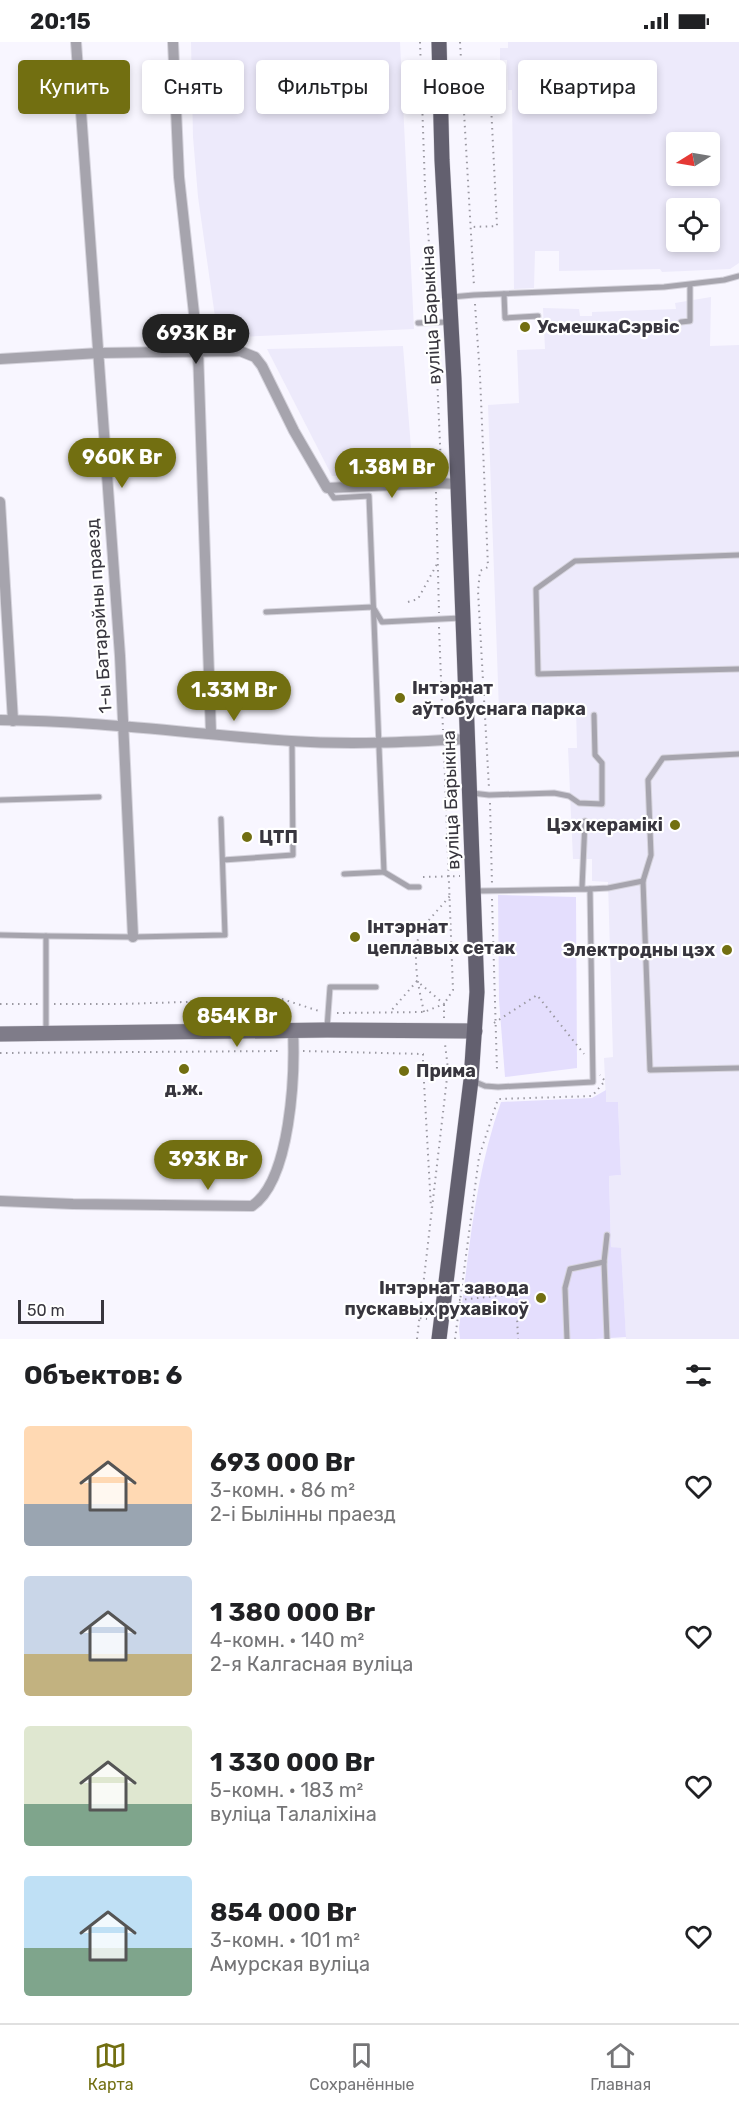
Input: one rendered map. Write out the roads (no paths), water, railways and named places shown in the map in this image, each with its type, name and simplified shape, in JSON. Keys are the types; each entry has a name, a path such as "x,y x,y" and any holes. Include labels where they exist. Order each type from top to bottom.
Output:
{"main road":[{"name":"вуліца Барыкіна","path":"439,42 477,992 471,1080 439,1339"}],"street":[{"name":"1-ы Батарэйны праезд","path":"76,42 120,656 133,937"},
{"path":"173,42 179,177 198,350 211,734"},
{"path":"0,360 99,352 240,351 255,357 262,366 294,430 327,488 458,484"},
{"path":"0,502 13,721"},
{"path":"0,720 292,741 379,743 468,740"},
{"path":"0,1034 327,1029 475,1031"},
{"path":"0,1201 252,1206 260,1201 280,1165 290,1111 293,1030"}],"lane":[{"path":"450,297 690,285 739,276"},
{"path":"681,322 690,321 690,285"},
{"path":"504,294 505,318 538,316"},
{"path":"418,323 451,322"},
{"path":"327,488 334,498 369,496 384,872"},
{"path":"739,555 575,561 536,589 538,674 739,669"},
{"path":"373,607 382,622 463,618"},
{"path":"266,612 373,607"},
{"path":"470,793 489,795 554,793 569,796 579,803 602,804 602,762 595,755 594,715"},
{"path":"223,860 293,855 292,741"},
{"path":"739,754 663,758 648,780 651,855 643,881 650,1070 739,1068"},
{"path":"0,800 99,797"},
{"path":"0,935 133,937 225,935 221,819"},
{"path":"582,888 585,820"},
{"path":"344,873 384,872 409,887 419,887"},
{"path":"474,891 608,888 643,881"},
{"path":"471,1080 498,1088 593,1082 590,889"},
{"path":"46,936 46,1034"},
{"path":"327,1029 330,987 375,987"},
{"path":"606,1339 604,1262 607,1234"},
{"path":"567,1339 565,1288 570,1269 604,1262"}],"place":[{"name":"УсмешкаСэрвіс","path":"525,327"},
{"name":"Інтэрнат аўтобуснага парка","path":"400,698"},
{"name":"Цэх керамікі","path":"675,825"},
{"name":"ЦТП","path":"247,837"},
{"name":"Інтэрнат цеплавых сетак","path":"355,937"},
{"name":"Электродны цэх","path":"727,950"},
{"name":"д.ж.","path":"184,1069"},
{"name":"Прима","path":"404,1071"},
{"name":"Інтэрнат завода пускавых рухавікоў","path":"541,1298"}]}
